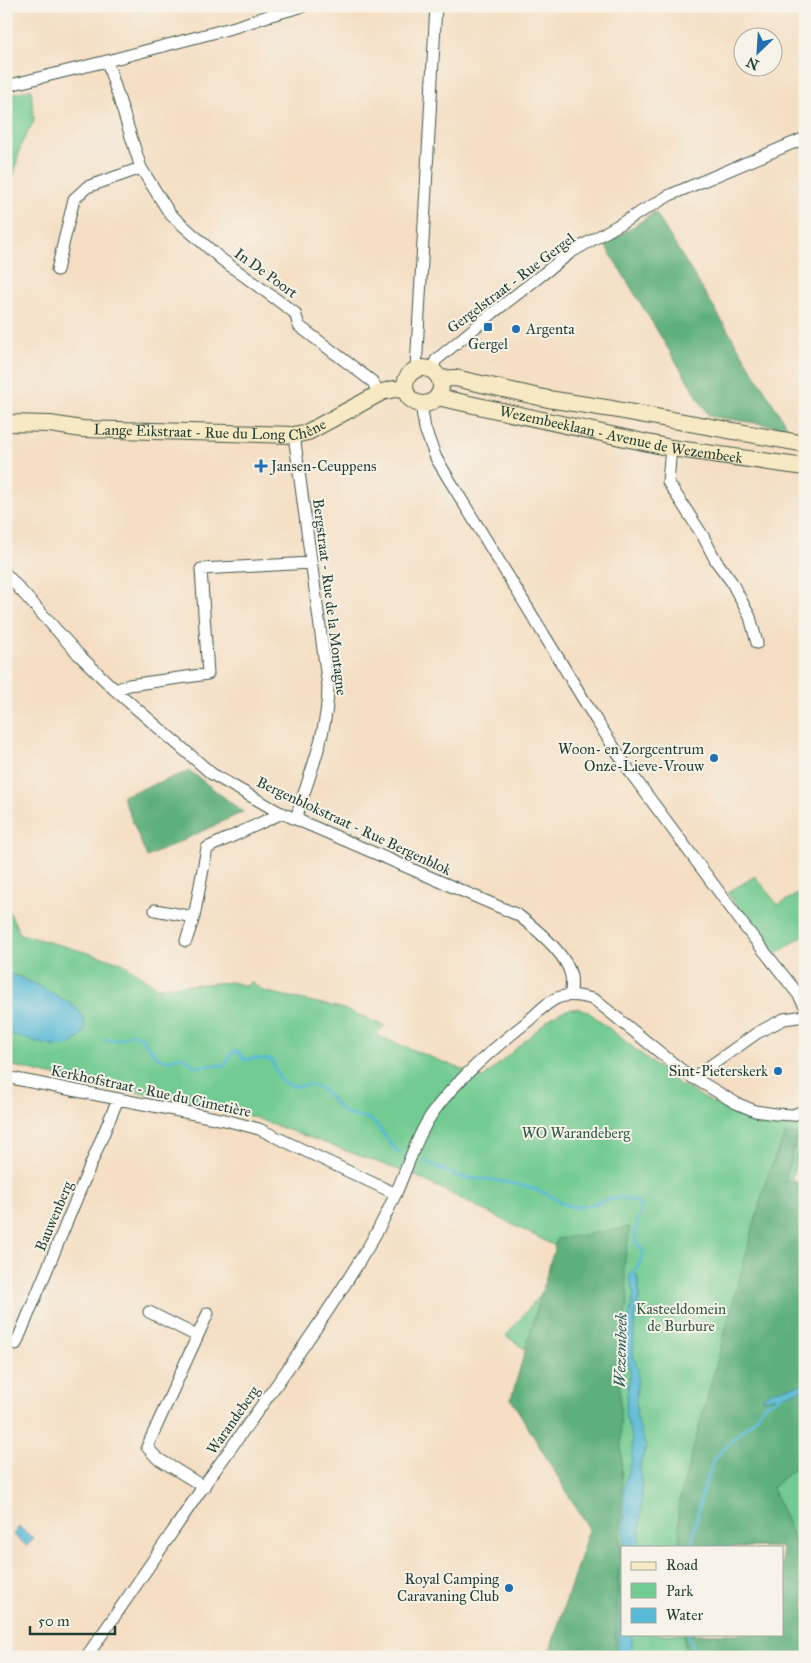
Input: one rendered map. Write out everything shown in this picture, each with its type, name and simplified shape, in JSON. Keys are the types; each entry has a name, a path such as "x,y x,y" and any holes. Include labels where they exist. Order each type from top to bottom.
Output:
{"main road":[{"path":"429,372 440,391 437,397 427,404 421,404 409,398 405,390 405,382 407,376 429,372"},
{"name":"Wezembeeklaan - Avenue de Wezembeek","path":"429,372 548,399 805,444"},
{"name":"Lange Eikstraat - Rue du Long Chêne","path":"6,423 50,424 82,429 294,435 308,432 378,394 394,389 405,390"},
{"name":"Wezembeeklaan - Avenue de Wezembeek","path":"437,397 671,448 805,467"}],"street":[{"path":"6,86 107,62 304,6"},
{"path":"429,372 436,6"},
{"name":"In De Poort","path":"107,62 141,168 170,214 221,259 296,313 299,326 373,382 378,394"},
{"name":"Gergelstraat - Rue Gergel","path":"429,372 436,360 570,253 670,195 805,138"},
{"path":"57,270 74,199 87,187 141,168"},
{"path":"421,404 424,429 436,458 596,720 633,776 745,927 798,994 805,1006"},
{"name":"Bergstraat - Rue de la Montagne","path":"294,435 328,686 328,704 322,739 296,819"},
{"path":"671,448 668,482 731,581 750,617 757,643"},
{"path":"115,690 129,685 208,674 201,569 311,563"},
{"name":"Bergenblokstraat - Rue Bergenblok","path":"6,574 79,655 115,690 212,774 282,813 518,915 537,930 563,958 571,975 571,996"},
{"path":"186,941 194,917 207,848 282,813"},
{"path":"155,910 194,917"},
{"path":"571,996 584,996 595,1000 659,1053 693,1078 736,1103 755,1111 793,1115 805,1110"},
{"name":"Warandeberg","path":"86,1657 204,1486 250,1424 355,1269 377,1232 396,1194 417,1144 434,1112 452,1090 508,1037 557,998 571,996"},
{"path":"693,1078 757,1033 784,1019 805,1016"},
{"name":"Kerkhofstraat - Rue du Cimetière","path":"6,1077 225,1120 259,1129 396,1194"},
{"name":"Bauwenberg","path":"16,1344 118,1099"},
{"path":"149,1312 197,1336"},
{"path":"204,1486 157,1458 147,1447 208,1314"}],"green space":[{"path":"31,89 34,121 21,145 6,206 6,96"},
{"path":"655,212 788,428 709,416 605,245"},
{"path":"190,771 243,812 147,857 122,796"},
{"path":"755,876 778,905 805,890 805,935 776,954 727,893"},
{"name":"Kasteeldomein de Burbure","path":"6,905 20,934 121,962 156,987 231,982 246,986 251,981 263,991 341,1008 385,1026 376,1035 483,1078 548,1020 570,1009 586,1010 679,1084 713,1103 747,1118 777,1121 786,1127 805,1124 791,1181 805,1184 746,1424 776,1546 621,1546 621,1636 784,1636 805,1657 615,1657 622,1500 549,1366 506,1336 573,1255 416,1176 236,1111 46,1074 6,1064"},
{"path":"786,1134 797,1135 785,1182 791,1181 805,1184 805,1458 772,1488 805,1565 805,1657 685,1657 684,1636 784,1636 784,1546 680,1546 678,1505 766,1180"},
{"path":"630,1227 624,1267 628,1298 619,1353 622,1491 615,1657 540,1657 550,1650 589,1529 511,1399 557,1239"},
{"path":"805,1458 805,1565 772,1488"}],"water":[{"path":"6,973 55,994 78,1010 85,1022 85,1029 82,1035 71,1044 61,1047 6,1033"},
{"path":"631,1272 637,1275 640,1296 635,1316 633,1354 638,1370 637,1420 646,1447 640,1464 642,1491 639,1546 624,1546 624,1486 632,1458 632,1440 625,1414 630,1371 625,1337 634,1294 629,1279"},
{"path":"805,1384 805,1389 761,1399 775,1390"},
{"path":"19,1527 33,1538 27,1546 13,1535"},
{"path":"621,1596 621,1636 632,1636 632,1657 617,1657"}],"waterway":[{"name":"Wezembeek","path":"105,1039 115,1040 135,1034 143,1039 156,1056 164,1060 183,1056 196,1067 225,1066 231,1054 235,1051 239,1052 244,1060 255,1058 272,1060 278,1075 284,1083 293,1086 313,1085 321,1089 343,1112 374,1122 400,1153"},
{"name":"Wezembeek","path":"425,1161 465,1178 499,1181 530,1188 575,1207 619,1198 635,1201 641,1207 635,1233 636,1242 643,1251 641,1260 633,1275"},
{"path":"691,1546 702,1493 714,1460 755,1419 764,1405 775,1400 783,1393"},
{"path":"689,1636 696,1657"}],"place":[{"name":"Gergel","path":"488,327"},
{"name":"Argenta","path":"516,329"},
{"name":"Jansen-Ceuppens","path":"261,466"},
{"name":"Woon- en Zorgcentrum Onze-Lieve-Vrouw","path":"714,758"},
{"name":"Sint-Pieterskerk","path":"778,1071"},
{"name":"Royal Camping Caravaning Club","path":"509,1588"}],"park label":[{"name":"WO Warandeberg","path":"576,1133"}]}
